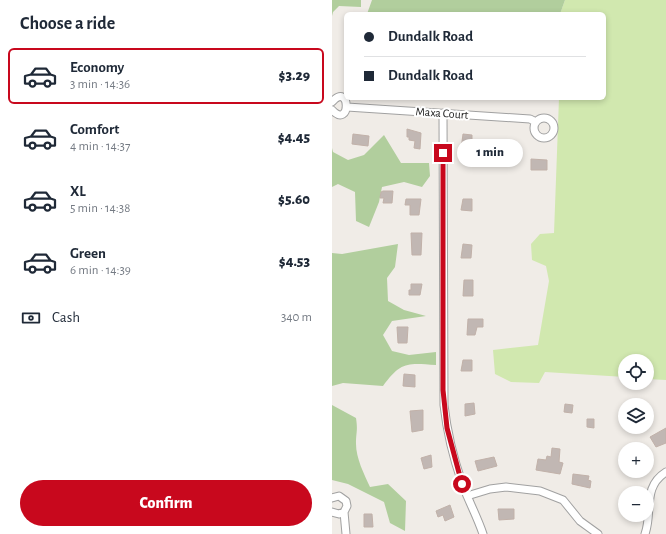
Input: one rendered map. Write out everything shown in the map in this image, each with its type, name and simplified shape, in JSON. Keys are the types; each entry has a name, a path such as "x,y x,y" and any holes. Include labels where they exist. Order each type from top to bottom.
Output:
{"street":[{"name":"Maxa Court","path":"332,102 336,98 344,100"},
{"name":"Maxa Court","path":"332,110 335,113 340,114 345,111 347,107 345,100"},
{"name":"Maxa Court","path":"347,107 530,119 536,122"},
{"path":"443,113 443,390 450,442 467,496 483,534"},
{"path":"645,534 648,525 650,494 655,482 666,472"},
{"path":"467,496 490,489 506,487 540,491 563,500 580,521 598,534"},
{"path":"332,498 339,496 344,498 347,506 344,512 346,534"},
{"path":"332,512 339,514 344,512"}],"green space":[{"path":"332,0 361,0 361,7 339,6 333,12 332,16"},
{"path":"372,0 565,0 561,12 368,12"},
{"path":"565,0 666,0 666,380 654,379 654,354 618,354 618,377 545,372 539,383 511,382 495,374 493,350 538,345 549,281 546,266 532,260 531,244 540,234 554,233 559,100 606,100 606,12 561,12"},
{"path":"384,135 401,163 429,163 430,176 422,187 404,182 382,187 379,202 369,227 356,221 355,192 338,184 332,187 332,148 333,152 348,160 364,155"},
{"path":"398,244 395,267 387,278 388,301 404,310 426,316 392,321 383,335 392,351 409,355 436,352 436,365 406,365 395,372 383,386 343,383 332,386 332,253 342,254"},
{"path":"332,405 356,418 357,455 370,487 388,484 406,501 405,531 390,523 384,502 348,484 332,480"}],"building":[{"path":"407,129 421,133 420,149 414,148 415,141 409,140 409,137 407,137"},
{"path":"353,134 369,136 368,146 352,144"},
{"path":"463,134 472,135 472,149 461,149"},
{"path":"475,154 483,154 483,163 475,162"},
{"path":"531,159 547,160 547,170 531,170"},
{"path":"393,191 392,203 383,203 384,198 380,198 381,192"},
{"path":"406,199 421,199 419,215 410,215 410,205 405,205"},
{"path":"463,199 472,199 472,211 461,210"},
{"path":"411,233 422,233 421,255 412,255"},
{"path":"463,244 472,245 471,258 461,258"},
{"path":"464,280 473,280 473,296 463,296"},
{"path":"411,284 422,284 420,295 409,295"},
{"path":"468,319 483,319 483,327 477,327 475,335 467,335"},
{"path":"397,327 408,327 407,343 398,343"},
{"path":"463,360 472,360 472,371 461,371"},
{"path":"404,374 415,375 415,387 403,386"},
{"path":"474,403 475,414 465,416 465,404"},
{"path":"565,404 573,405 572,413 564,412"},
{"path":"423,410 423,430 412,432 410,411"},
{"path":"587,419 594,419 594,428 587,427"},
{"path":"666,428 666,443 656,447 650,437"},
{"path":"552,448 560,449 559,462 563,463 560,474 536,470 538,459 546,460 547,456 551,457"},
{"path":"431,455 432,467 424,469 421,458"},
{"path":"494,457 497,466 478,471 475,461"},
{"path":"573,474 589,476 588,480 591,481 590,488 572,484"},
{"path":"450,505 454,517 445,521 443,515 438,517 436,511"},
{"path":"498,509 514,509 514,519 499,520"},
{"path":"364,514 372,514 373,527 364,527"}],"route":[{"path":"443,153 443,390 447,428 462,484"}]}
